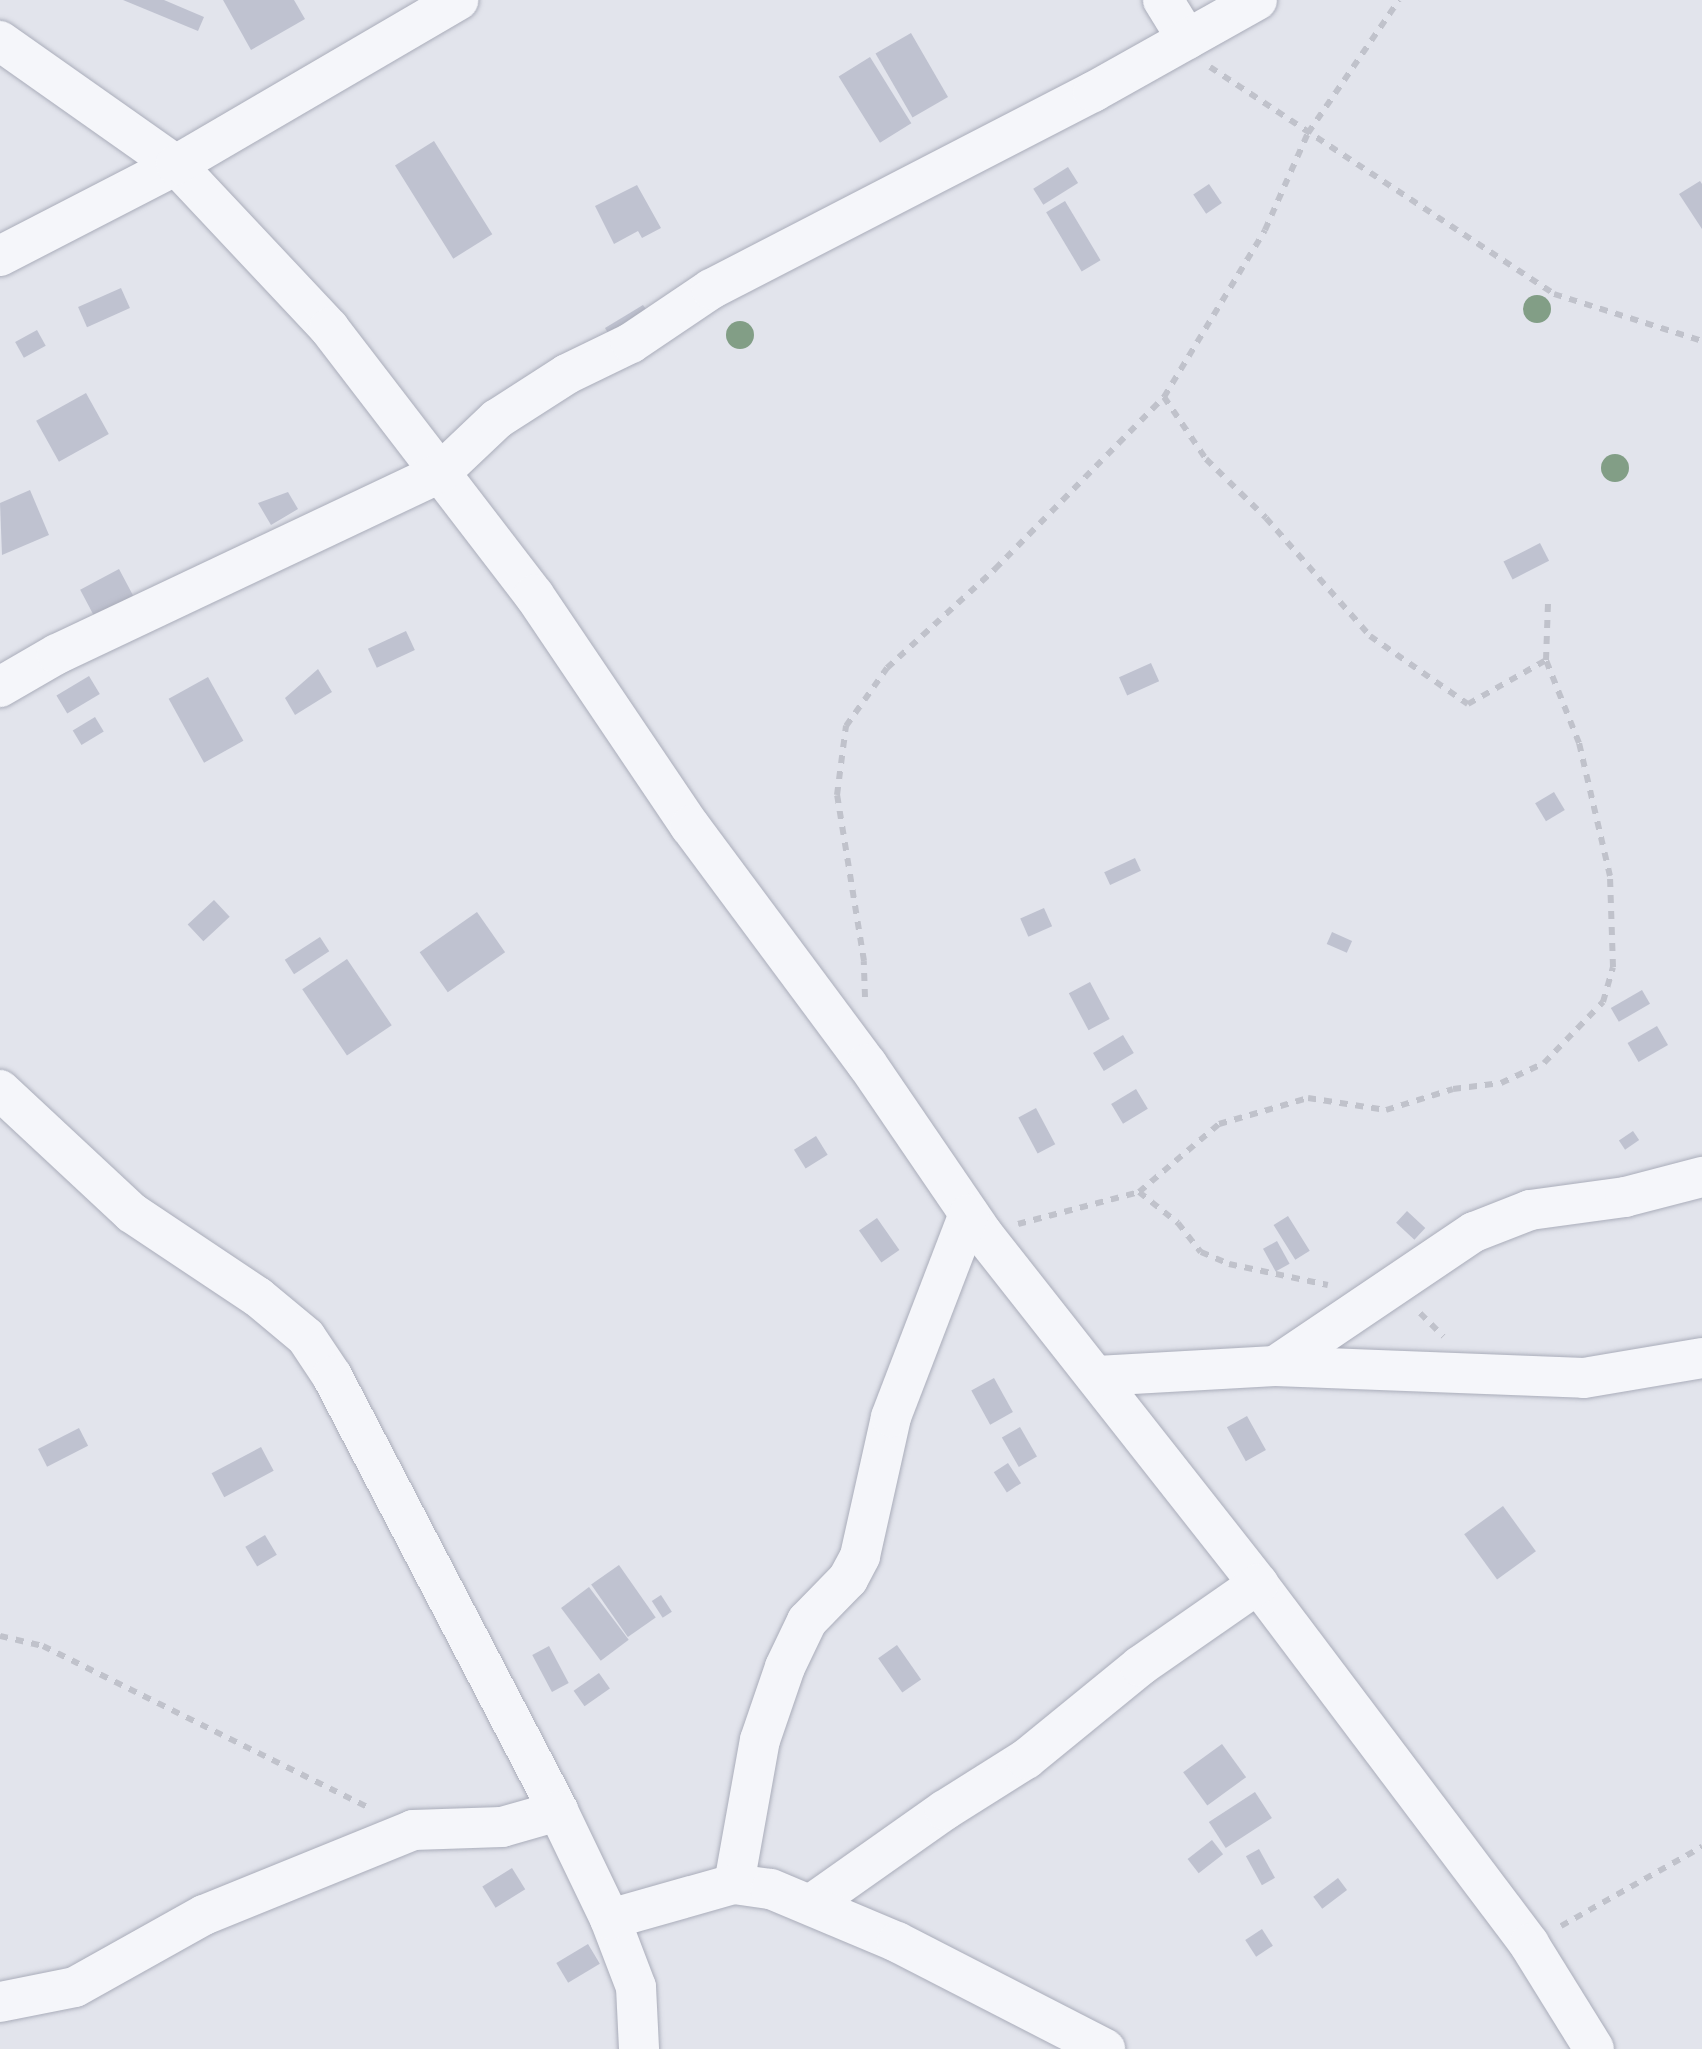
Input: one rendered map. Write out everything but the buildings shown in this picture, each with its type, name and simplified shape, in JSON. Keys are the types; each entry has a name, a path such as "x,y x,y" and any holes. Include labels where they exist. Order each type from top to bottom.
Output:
{"street":[{"path":"0,256 176,165 458,0"},
{"path":"1162,0 1187,39"},
{"path":"0,687 57,654 440,473 498,419 568,374 631,343 711,289 830,231 1257,0"},
{"path":"0,41 176,165 329,328 534,596 690,826 867,1064 976,1224 1258,1584 1530,1944 1594,2049"},
{"path":"0,1090 132,1214 258,1297 306,1337 332,1376 610,1919 636,1987 639,2049"},
{"path":"1275,1366 1474,1232 1530,1210 1625,1197 1702,1177"},
{"path":"734,1884 760,1740 785,1667 807,1621 848,1580 860,1556 892,1417 976,1224"},
{"path":"1097,1376 1275,1366 1584,1378 1702,1358"},
{"path":"814,1903 1026,1759 1140,1666 1258,1584"},
{"path":"0,2002 75,1988 204,1915 414,1830 502,1827 558,1811"},
{"path":"610,1919 734,1884 771,1889 814,1903 1105,2049"}],"path":[{"path":"867,1064 864,961 836,794 846,726 887,668 994,569 1164,396 1265,230 1308,133 1398,0"},
{"path":"1187,39 1207,64 1554,294 1702,341"},
{"path":"1164,396 1206,459 1266,518 1370,636 1468,704 1546,660"},
{"path":"976,1224 1139,1192 1218,1124 1308,1098 1386,1110 1452,1089 1501,1083 1544,1063 1603,1002 1613,967 1610,876 1579,742 1546,660 1548,603"},
{"path":"1139,1192 1178,1223 1201,1252 1228,1264 1312,1285 1389,1286"},
{"path":"0,1636 43,1646 414,1830"},
{"path":"1530,1944 1702,1847"}]}
